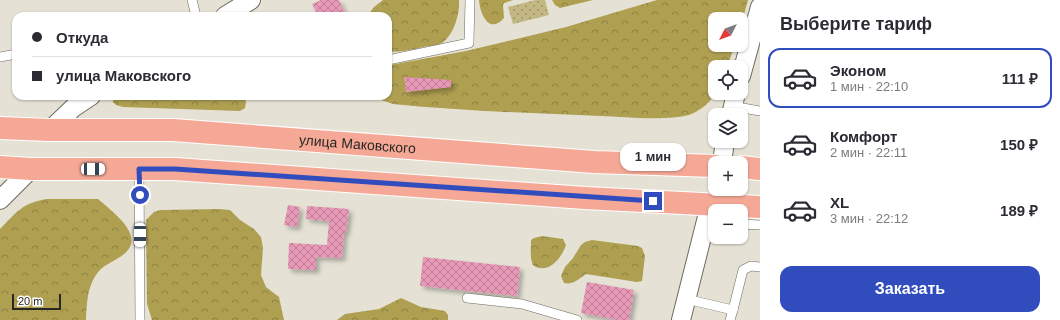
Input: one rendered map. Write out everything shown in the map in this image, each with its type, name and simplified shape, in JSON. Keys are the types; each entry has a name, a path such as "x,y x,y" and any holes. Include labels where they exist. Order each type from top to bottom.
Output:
{"highway":[{"name":"улица Маковского","path":"0,128 50,130 173,130 594,162 708,166"},
{"path":"0,167 31,169 175,169 569,196 708,216"},
{"path":"748,168 760,169"},
{"path":"748,209 760,207"}],"street":[{"path":"234,12 248,6"},
{"path":"746,60 759,14"},
{"path":"50,130 73,108 85,100"},
{"path":"0,200 31,169"},
{"path":"681,320 708,226"}],"lane":[{"path":"192,0 195,12"},
{"path":"392,59 468,43 470,0"},
{"path":"0,58 12,55"},
{"path":"733,105 760,111"},
{"path":"139,169 140,320"},
{"path":"748,225 760,226"},
{"path":"730,320 743,270 751,266 760,267"},
{"path":"467,298 522,304 577,320"},
{"path":"686,299 733,310"}],"green space":[{"path":"383,0 459,0 455,24 445,41 436,46 392,52 392,12 370,12"},
{"path":"479,0 513,0 504,3 504,18 499,23 494,24 486,21 481,11"},
{"path":"552,0 593,0 560,8 555,5"},
{"path":"657,0 748,0 745,12 708,12 708,52 732,52 730,60 708,60 708,100 711,100 701,109 689,115 680,117 646,118 471,110 393,104 381,100 392,100 392,65 466,51 566,27"},
{"path":"113,100 245,100 246,102 245,108 240,111 123,107 116,105"},
{"path":"47,199 98,199 118,217 129,231 131,239 130,247 124,254 108,264 95,276 88,294 86,320 0,320 0,229 20,209 32,203"},
{"path":"160,210 230,210 240,220 254,229 261,237 263,248 261,275 266,287 279,297 284,320 152,320 147,304 146,220 154,212"},
{"path":"542,236 563,239 566,245 562,254 555,263 546,268 534,266 531,260 531,240"},
{"path":"592,240 638,246 642,248 645,256 642,281 637,282 586,274 578,280 564,283 561,276 565,267 581,245"},
{"path":"401,298 421,307 445,311 448,315 448,320 337,320 345,314 379,309"}],"shaded area":[{"path":"535,0 545,0 549,15 513,24 508,7"}],"building":[{"path":"321,0 339,0 344,12 316,12 312,4"},
{"path":"404,77 451,80 451,87 406,92"},
{"path":"288,205 300,207 297,227 284,225"},
{"path":"307,206 349,209 346,232 344,232 342,258 316,257 316,270 288,269 289,243 327,245 329,221 306,219"},
{"path":"423,257 520,267 517,296 420,286"},
{"path":"587,282 634,290 629,320 618,320 581,313"}],"route":[{"path":"140,195 139,169 175,169 585,198 653,201"}]}
